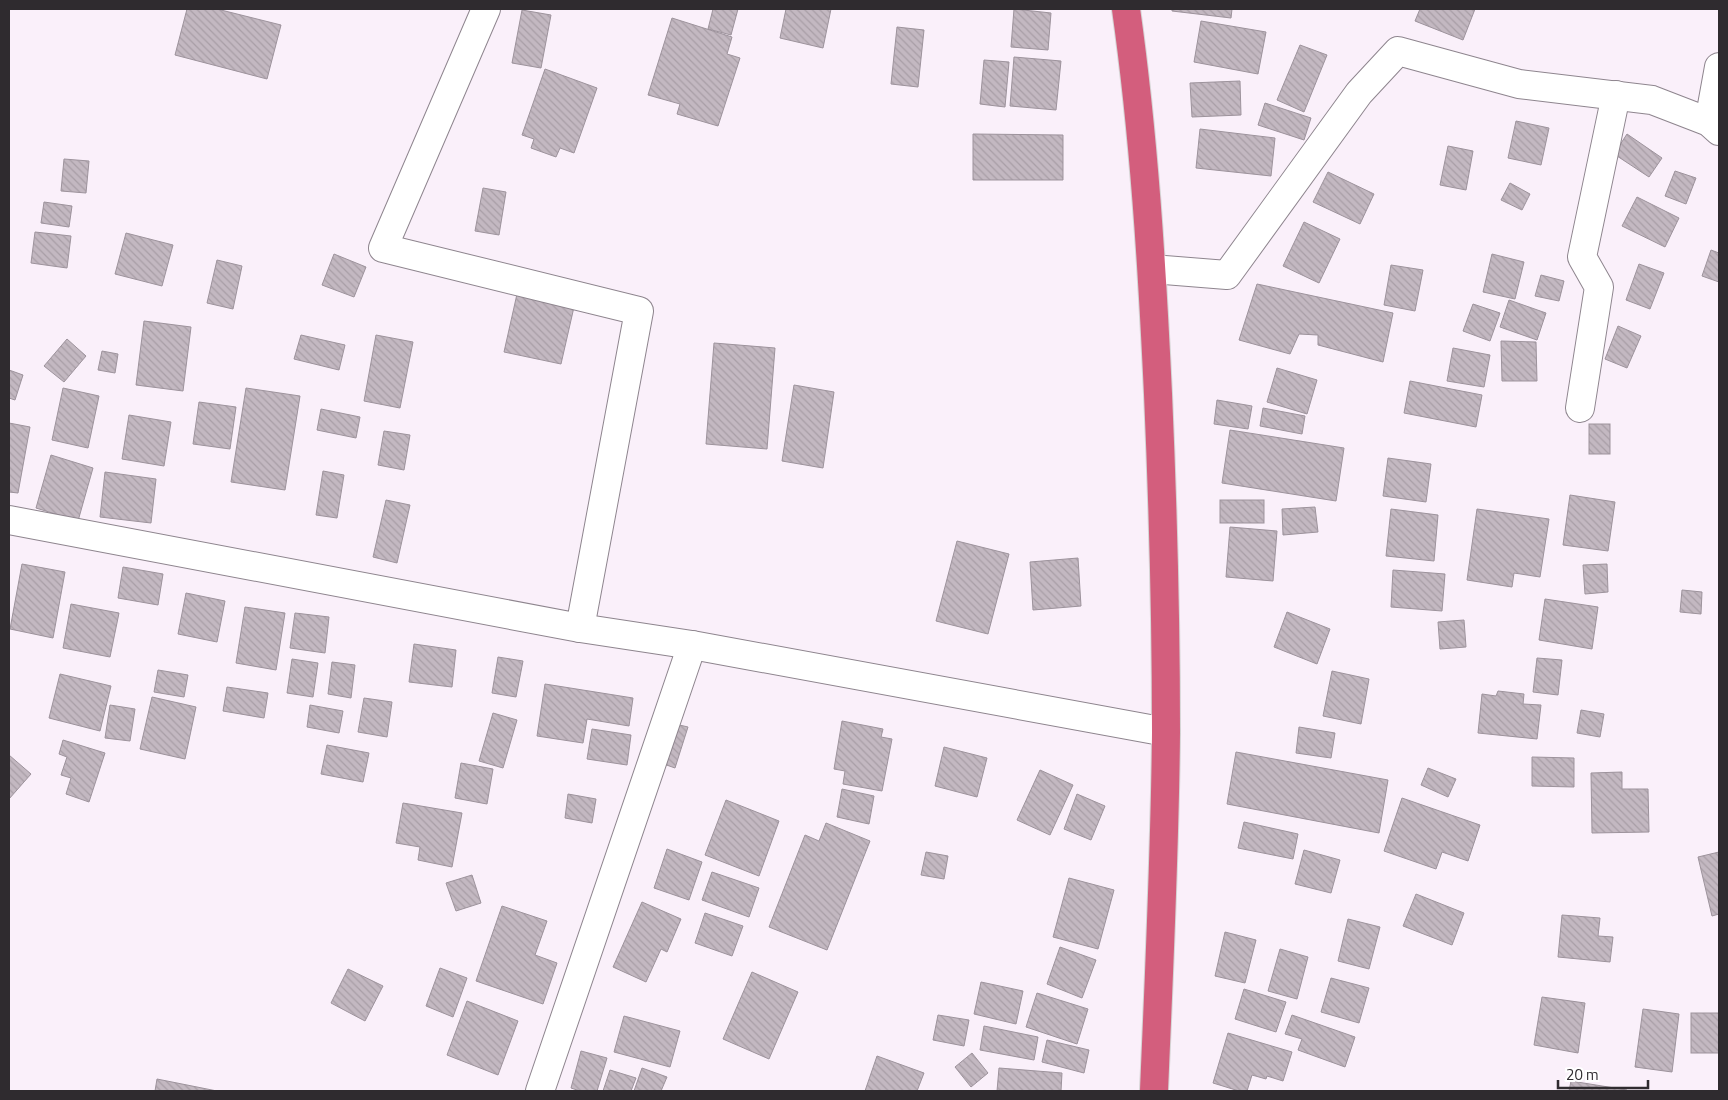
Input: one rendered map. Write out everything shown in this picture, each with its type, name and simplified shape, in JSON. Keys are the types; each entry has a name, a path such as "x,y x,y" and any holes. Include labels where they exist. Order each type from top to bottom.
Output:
{"highway":[{"path":"1126,9 1140,130 1152,269 1163,517 1166,732 1154,1091"}],"street":[{"path":"486,9 383,248 639,311 580,628"},
{"path":"1152,269 1227,275 1359,93 1398,51 1518,84 1652,100 1714,126 1719,67"},
{"path":"1580,408 1599,287 1582,257 1616,95"},
{"path":"9,520 580,628 692,645 1166,732"},
{"path":"547,1089 692,645"}],"building":[{"path":"187,9 217,9 281,25 267,79 175,55"},
{"path":"713,9 738,9 731,35 708,29"},
{"path":"786,9 831,9 823,48 780,38"},
{"path":"1014,9 1051,13 1048,50 1011,47"},
{"path":"1172,9 1232,9 1231,18 1172,11"},
{"path":"1420,9 1475,9 1463,40 1415,21"},
{"path":"522,10 551,15 541,68 512,63"},
{"path":"672,18 732,37 727,54 740,58 718,126 677,114 680,104 648,95"},
{"path":"1201,21 1266,32 1258,74 1194,62"},
{"path":"897,27 924,30 918,87 891,84"},
{"path":"1300,45 1327,55 1304,112 1277,100"},
{"path":"1014,57 1061,61 1056,110 1010,106"},
{"path":"984,60 1009,62 1005,107 980,104"},
{"path":"545,69 597,88 574,153 560,148 556,157 531,148 534,139 522,135"},
{"path":"1240,81 1241,115 1192,117 1190,83"},
{"path":"1265,103 1311,118 1304,140 1258,125"},
{"path":"1516,121 1549,128 1541,165 1508,158"},
{"path":"1200,129 1275,138 1271,176 1196,168"},
{"path":"973,134 1063,135 1063,180 973,180"},
{"path":"1627,134 1662,158 1649,177 1614,154"},
{"path":"1448,146 1473,151 1466,190 1440,185"},
{"path":"64,159 89,161 86,193 61,191"},
{"path":"1675,171 1696,178 1686,204 1665,196"},
{"path":"1328,172 1374,194 1360,224 1313,202"},
{"path":"1510,183 1530,194 1522,210 1501,200"},
{"path":"483,188 506,192 499,235 475,231"},
{"path":"1637,197 1679,218 1665,247 1622,226"},
{"path":"44,202 72,206 69,227 41,223"},
{"path":"1304,222 1340,239 1319,283 1283,266"},
{"path":"35,232 71,236 67,268 31,263"},
{"path":"126,233 173,245 162,286 115,274"},
{"path":"1711,250 1719,253 1719,282 1702,276"},
{"path":"334,254 366,267 354,297 322,285"},
{"path":"1492,254 1524,262 1515,299 1483,292"},
{"path":"217,260 242,266 233,309 207,303"},
{"path":"1639,264 1664,273 1650,309 1626,300"},
{"path":"1391,265 1423,270 1415,311 1384,305"},
{"path":"1541,275 1564,281 1559,301 1535,296"},
{"path":"1257,284 1393,313 1383,362 1318,345 1318,335 1299,334 1290,354 1239,340"},
{"path":"517,294 574,307 561,364 504,352"},
{"path":"1509,300 1546,313 1537,340 1500,327"},
{"path":"1473,304 1500,313 1490,341 1463,331"},
{"path":"144,321 191,327 183,391 136,385"},
{"path":"1618,326 1641,336 1627,368 1605,359"},
{"path":"301,335 345,345 339,370 294,359"},
{"path":"376,335 413,342 400,408 364,401"},
{"path":"67,339 86,356 64,382 44,366"},
{"path":"1501,341 1536,342 1537,381 1502,381"},
{"path":"714,343 775,348 767,449 706,444"},
{"path":"1453,348 1490,355 1484,387 1447,381"},
{"path":"102,351 118,354 115,373 98,370"},
{"path":"1277,368 1317,380 1307,414 1267,402"},
{"path":"9,370 23,375 15,400 9,398"},
{"path":"1410,381 1482,395 1476,427 1404,413"},
{"path":"794,385 834,392 823,468 782,461"},
{"path":"63,388 99,396 88,448 52,440"},
{"path":"246,388 300,396 285,490 231,482"},
{"path":"1217,400 1252,406 1248,429 1214,424"},
{"path":"199,402 236,407 230,449 193,444"},
{"path":"1263,408 1305,416 1302,434 1260,426"},
{"path":"321,409 360,417 356,438 317,430"},
{"path":"129,415 171,422 164,466 122,459"},
{"path":"9,423 30,427 18,493 9,492"},
{"path":"1589,424 1610,424 1610,454 1589,454"},
{"path":"1230,430 1344,448 1336,501 1222,483"},
{"path":"384,431 410,435 404,470 378,465"},
{"path":"51,455 93,468 78,521 36,508"},
{"path":"1388,458 1431,464 1426,502 1383,496"},
{"path":"323,471 344,475 337,518 316,515"},
{"path":"105,472 156,479 151,523 100,517"},
{"path":"1570,495 1615,502 1608,551 1563,545"},
{"path":"386,500 410,505 397,563 373,557"},
{"path":"1220,500 1264,500 1264,523 1220,523"},
{"path":"1315,507 1318,532 1283,535 1282,509"},
{"path":"1391,509 1438,515 1434,561 1386,556"},
{"path":"1477,509 1549,519 1540,577 1514,573 1512,587 1467,580"},
{"path":"1230,527 1277,531 1273,581 1226,577"},
{"path":"957,541 1009,554 988,634 936,621"},
{"path":"1078,558 1081,606 1033,610 1030,562"},
{"path":"22,564 65,572 53,638 10,629"},
{"path":"1607,564 1608,592 1585,594 1583,565"},
{"path":"123,567 163,574 158,605 118,598"},
{"path":"1393,570 1445,574 1442,611 1391,607"},
{"path":"1682,590 1702,592 1701,614 1680,612"},
{"path":"186,593 225,601 217,642 178,634"},
{"path":"1545,599 1598,607 1592,649 1539,640"},
{"path":"71,604 119,613 110,657 63,648"},
{"path":"245,607 285,613 276,670 236,663"},
{"path":"1287,612 1330,629 1317,664 1274,647"},
{"path":"295,613 329,617 325,653 290,648"},
{"path":"1464,620 1466,647 1440,649 1438,622"},
{"path":"414,644 456,650 452,687 409,682"},
{"path":"498,657 523,661 516,697 492,693"},
{"path":"1537,658 1562,660 1558,695 1533,692"},
{"path":"292,659 318,663 313,697 287,693"},
{"path":"332,662 355,665 351,698 328,694"},
{"path":"158,670 188,675 184,697 154,692"},
{"path":"1332,671 1369,679 1361,724 1323,716"},
{"path":"60,674 111,686 100,731 49,718"},
{"path":"545,684 633,698 629,726 587,719 583,743 537,736"},
{"path":"227,687 268,693 264,718 223,711"},
{"path":"1498,691 1524,694 1523,704 1541,705 1537,739 1478,733 1482,694 1496,696"},
{"path":"152,697 196,707 185,759 140,749"},
{"path":"364,698 392,702 387,737 358,732"},
{"path":"110,705 135,709 130,741 105,738"},
{"path":"310,705 343,711 339,733 307,727"},
{"path":"1581,710 1604,714 1600,737 1577,733"},
{"path":"493,713 517,720 503,768 479,761"},
{"path":"842,721 883,729 881,737 892,739 882,791 843,784 845,771 834,769"},
{"path":"671,723 688,727 675,768 658,762"},
{"path":"1299,727 1335,733 1331,758 1296,753"},
{"path":"592,729 631,735 627,765 587,759"},
{"path":"63,740 105,753 89,802 66,794 71,778 61,775 67,757 59,754"},
{"path":"327,745 369,753 363,782 321,774"},
{"path":"944,747 987,758 977,797 935,786"},
{"path":"1236,752 1388,780 1379,833 1227,804"},
{"path":"9,755 31,774 9,799"},
{"path":"1532,757 1574,758 1574,787 1532,786"},
{"path":"461,763 493,769 487,804 455,798"},
{"path":"1428,768 1456,779 1448,797 1421,785"},
{"path":"1040,770 1073,785 1050,835 1017,820"},
{"path":"1622,772 1622,789 1648,789 1649,832 1592,833 1591,773"},
{"path":"842,789 874,796 869,824 837,817"},
{"path":"568,794 596,799 592,823 565,818"},
{"path":"1077,794 1105,806 1091,840 1064,829"},
{"path":"1402,798 1480,825 1468,861 1442,852 1436,869 1384,851"},
{"path":"726,800 779,821 759,876 705,855"},
{"path":"403,803 462,813 452,867 418,860 420,847 396,843"},
{"path":"1244,822 1298,834 1293,859 1238,848"},
{"path":"826,823 870,841 827,950 769,927 805,835 819,841"},
{"path":"667,849 702,862 689,900 654,888"},
{"path":"1304,850 1340,860 1331,893 1295,884"},
{"path":"926,852 948,856 944,879 921,875"},
{"path":"1719,852 1719,914 1712,916 1698,857"},
{"path":"712,872 759,888 749,917 702,900"},
{"path":"472,875 481,903 456,911 446,883"},
{"path":"1069,878 1114,890 1098,949 1053,937"},
{"path":"1416,894 1464,913 1452,945 1403,926"},
{"path":"642,902 681,919 667,952 661,949 646,982 613,967"},
{"path":"502,906 547,921 535,955 557,963 543,1004 476,981"},
{"path":"705,913 743,926 732,956 695,943"},
{"path":"1562,915 1600,918 1598,936 1613,937 1610,962 1558,957"},
{"path":"1348,919 1380,927 1369,969 1338,961"},
{"path":"1225,932 1256,940 1245,983 1215,976"},
{"path":"1060,947 1096,960 1082,998 1047,984"},
{"path":"1280,949 1308,957 1297,999 1268,991"},
{"path":"440,968 467,978 453,1017 426,1006"},
{"path":"348,969 383,986 365,1021 331,1003"},
{"path":"752,972 798,992 769,1059 723,1039"},
{"path":"1331,978 1369,988 1359,1023 1321,1012"},
{"path":"981,982 1023,991 1016,1024 974,1014"},
{"path":"1244,989 1286,1002 1276,1032 1235,1019"},
{"path":"1037,993 1088,1009 1077,1044 1026,1027"},
{"path":"1542,997 1585,1003 1578,1053 1534,1045"},
{"path":"467,1001 518,1021 498,1075 447,1055"},
{"path":"1643,1009 1679,1014 1672,1072 1635,1067"},
{"path":"1691,1013 1719,1013 1719,1053 1691,1053"},
{"path":"938,1015 969,1020 964,1046 933,1040"},
{"path":"1292,1015 1355,1037 1345,1067 1298,1050 1302,1039 1285,1034"},
{"path":"624,1016 680,1031 670,1067 614,1052"},
{"path":"984,1026 1038,1037 1034,1060 980,1050"},
{"path":"1228,1033 1292,1052 1283,1081 1267,1076 1266,1079 1252,1075 1247,1091 1239,1091 1213,1083"},
{"path":"1047,1040 1089,1050 1084,1073 1042,1062"},
{"path":"581,1051 607,1058 597,1091 580,1091 571,1088"},
{"path":"972,1053 988,1073 971,1087 955,1067"},
{"path":"877,1056 924,1073 917,1091 865,1091"},
{"path":"642,1068 667,1077 661,1091 634,1091"},
{"path":"999,1068 1062,1073 1061,1091 997,1091"},
{"path":"610,1070 636,1078 631,1091 603,1091"},
{"path":"157,1079 217,1091 155,1091"},
{"path":"1571,1081 1627,1090 1627,1091 1569,1091"}]}
